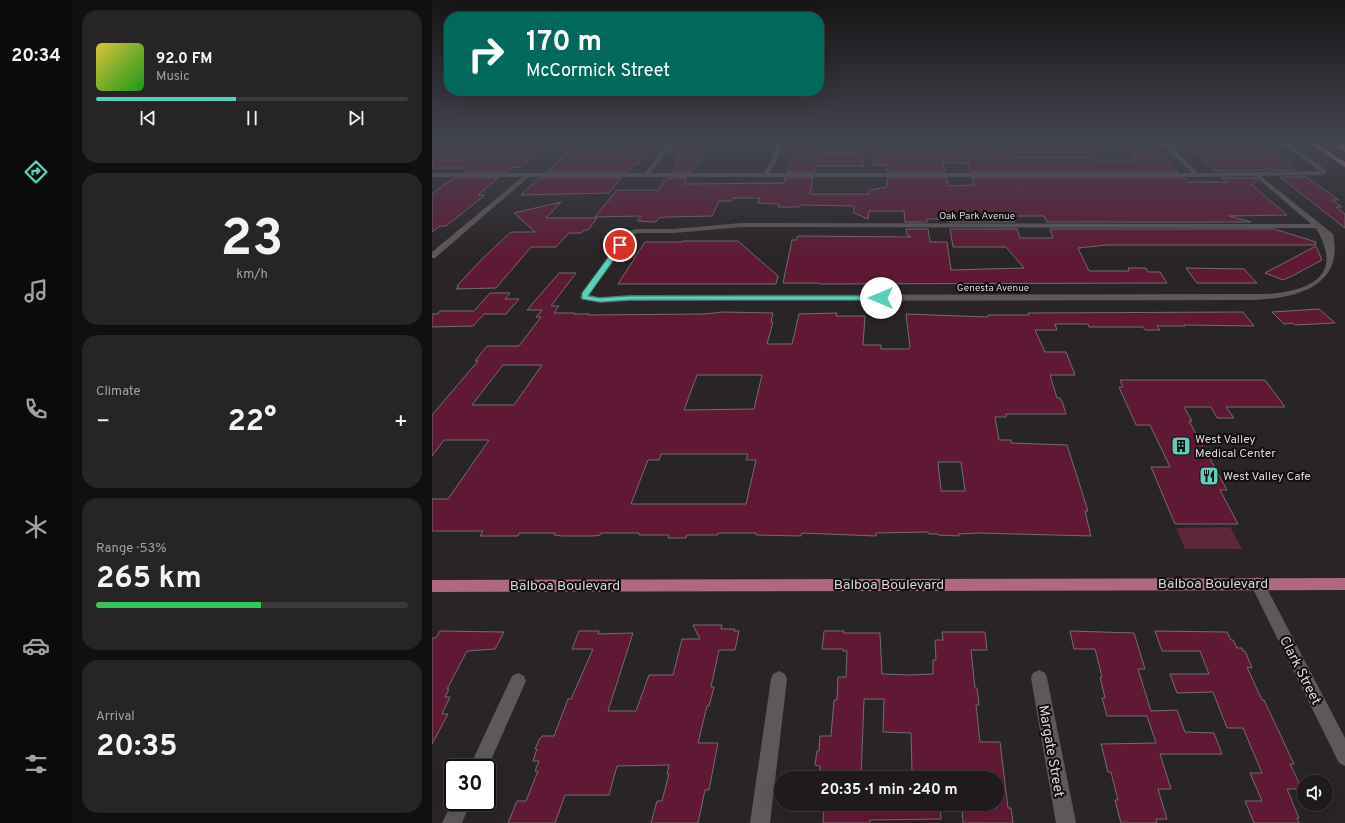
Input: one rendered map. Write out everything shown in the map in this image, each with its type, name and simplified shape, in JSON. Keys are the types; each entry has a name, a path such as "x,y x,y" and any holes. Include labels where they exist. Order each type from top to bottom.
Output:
{"main road":[{"name":"Balboa Boulevard","path":"432,586 1345,584"}],"street":[{"path":"432,256 520,181"},
{"path":"1265,181 1318,226"},
{"name":"Oak Park Avenue","path":"584,297 629,234 636,231 674,231 741,225 1318,226"},
{"name":"Genesta Avenue","path":"584,297 609,300 629,298 1249,298 1278,296 1314,289 1329,283 1338,274 1343,264 1343,255 1330,236 1318,226"},
{"name":"Clark Street","path":"1256,583 1345,757"},
{"name":"Margate Street","path":"1039,678 1066,823"},
{"path":"760,823 779,679"},
{"path":"482,759 518,681"},
{"path":"452,823 458,811"}],"shaded area":[{"path":"1230,527 1242,549 1185,549 1176,528"}],"building":[{"path":"449,181 494,181 478,195 485,195 446,226 440,226 432,232 432,194"},
{"path":"535,181 618,181 609,193 521,195"},
{"path":"664,181 685,181 685,184 812,181 810,194 869,194 869,190 887,187 887,181 947,181 948,186 974,185 973,181 1256,181 1252,185 1287,215 1229,216 1251,222 1047,222 1044,216 1013,216 1015,222 949,222 949,219 927,219 927,222 905,222 904,211 869,211 868,219 854,213 854,206 801,205 799,207 778,207 779,204 758,203 760,198 733,198 731,201 719,201 712,216 666,217 659,218 656,222 637,221 641,216 595,217 617,190 658,190"},
{"path":"1286,181 1312,181 1339,200 1332,200 1342,207 1336,207 1345,214 1345,228"},
{"path":"561,202 546,218 597,218 588,230 584,230 581,233 569,233 556,247 531,247 496,288 456,289 459,286 457,286 482,259 511,232 535,232 514,213"},
{"path":"906,229 928,229 930,242 947,242 951,270 1024,268 1006,247 953,247 950,229 1017,229 1020,238 1053,238 1050,229 1274,229 1316,242 1315,245 1107,245 1078,248 1089,271 1129,271 1128,268 1146,268 1148,272 1160,272 1167,283 783,283 792,240 796,240 798,236 911,237 907,235"},
{"path":"738,241 778,276 776,284 618,284 645,242"},
{"path":"1316,246 1322,260 1294,275 1283,280 1265,273"},
{"path":"1186,268 1244,269 1257,283 1197,283"},
{"path":"559,273 576,273 551,306 559,306 554,313 589,314 588,315 704,314 723,312 773,313 771,322 773,322 767,344 792,344 799,314 837,313 836,316 865,316 863,345 881,345 881,349 909,349 906,314 988,317 988,315 1029,315 1028,313 1243,312 1254,326 1184,325 1185,326 1157,326 1160,330 1145,330 1143,327 1089,327 1088,324 1055,324 1057,330 1035,330 1045,352 1066,352 1075,375 1050,375 1057,398 1060,398 1062,401 1066,414 1006,414 1006,417 995,417 999,440 1011,440 1011,443 1067,445 1088,511 1085,511 1091,536 978,533 958,534 959,536 929,534 928,532 876,533 876,536 802,533 801,536 756,535 756,533 718,533 718,535 687,535 686,538 668,538 669,535 639,535 639,533 601,533 600,535 593,536 562,536 554,535 555,533 519,533 518,536 480,536 483,531 432,531 432,499 448,499 489,440 444,440 432,456 432,415 478,361 475,361 487,346 519,346 541,317 536,317 542,310 527,310","holes":["503,365 542,365 514,405 472,405","697,375 762,375 754,409 684,410","661,454 748,454 746,460 756,460 746,504 631,504 648,460 659,460","938,462 961,462 965,491 941,491"]},
{"path":"490,293 510,293 505,299 519,299 506,314 484,314 473,326 432,327 432,314 438,314 440,311 474,311"},
{"path":"1319,309 1335,323 1295,325 1293,323 1284,324 1272,312"},
{"name":"West Valley Medical Center","path":"1120,380 1265,380 1285,407 1226,407 1234,418 1217,418 1211,407 1184,407 1192,421 1189,421 1227,490 1220,490 1238,524 1175,524 1151,467 1170,467 1150,425 1136,425 1119,387 1123,387"},
{"path":"693,625 722,625 721,629 735,629 734,631 739,631 735,650 719,650 711,687 714,687 709,706 707,706 698,743 718,743 709,790 705,790 698,823 651,823 657,801 662,801 669,774 667,774 669,765 617,766 609,795 565,795 555,823 508,823 517,801 526,801 538,771 535,771 539,761 533,761 537,749 535,749 539,740 542,736 554,736 568,699 571,699 593,649 572,649 579,631 599,631 598,634 633,633 608,711 636,711 649,675 673,675 682,639 700,639"},
{"path":"440,631 504,632 495,649 467,651 447,689 449,689 445,697 450,697 442,714 448,714 432,744 432,638 436,638"},
{"path":"824,631 844,631 844,633 880,633 882,674 933,674 933,660 936,660 935,640 943,640 942,632 985,632 987,650 971,650 975,688 977,688 979,705 976,705 980,742 1000,742 1004,771 912,771 911,733 883,732 884,699 864,699 861,771 820,771 820,766 815,765 817,751 819,751 820,736 831,736 834,700 837,700 838,677 846,677 847,651 843,651 843,649 822,649"},
{"path":"1070,631 1134,633 1145,669 1138,669 1151,711 1177,710 1185,732 1214,733 1222,754 1160,754 1171,789 1158,789 1167,819 1156,819 1157,823 1121,823 1115,800 1118,800 1111,772 1108,772 1101,744 1156,743 1147,716 1107,716 1102,698 1105,698 1100,677 1102,677 1095,649 1074,649"},
{"path":"1155,631 1227,632 1237,648 1242,648 1243,651 1245,651 1252,668 1247,667 1294,764 1290,764 1297,779 1297,789 1287,789 1299,818 1297,818 1299,823 1254,823 1245,801 1262,801 1250,773 1262,773 1243,728 1227,728 1213,692 1177,693 1170,674 1209,674 1200,651 1162,651"},
{"path":"1004,775 1008,808 1011,808 1013,823 963,823 962,811 1004,811"},
{"path":"824,811 940,811 941,819 870,820 870,823 823,823"}],"place":[{"name":"West Valley Medical Center","path":"1181,446"},
{"name":"West Valley Cafe","path":"1209,476"}],"route":[{"path":"620,245 584,297 600,300 629,298 881,298"}]}
